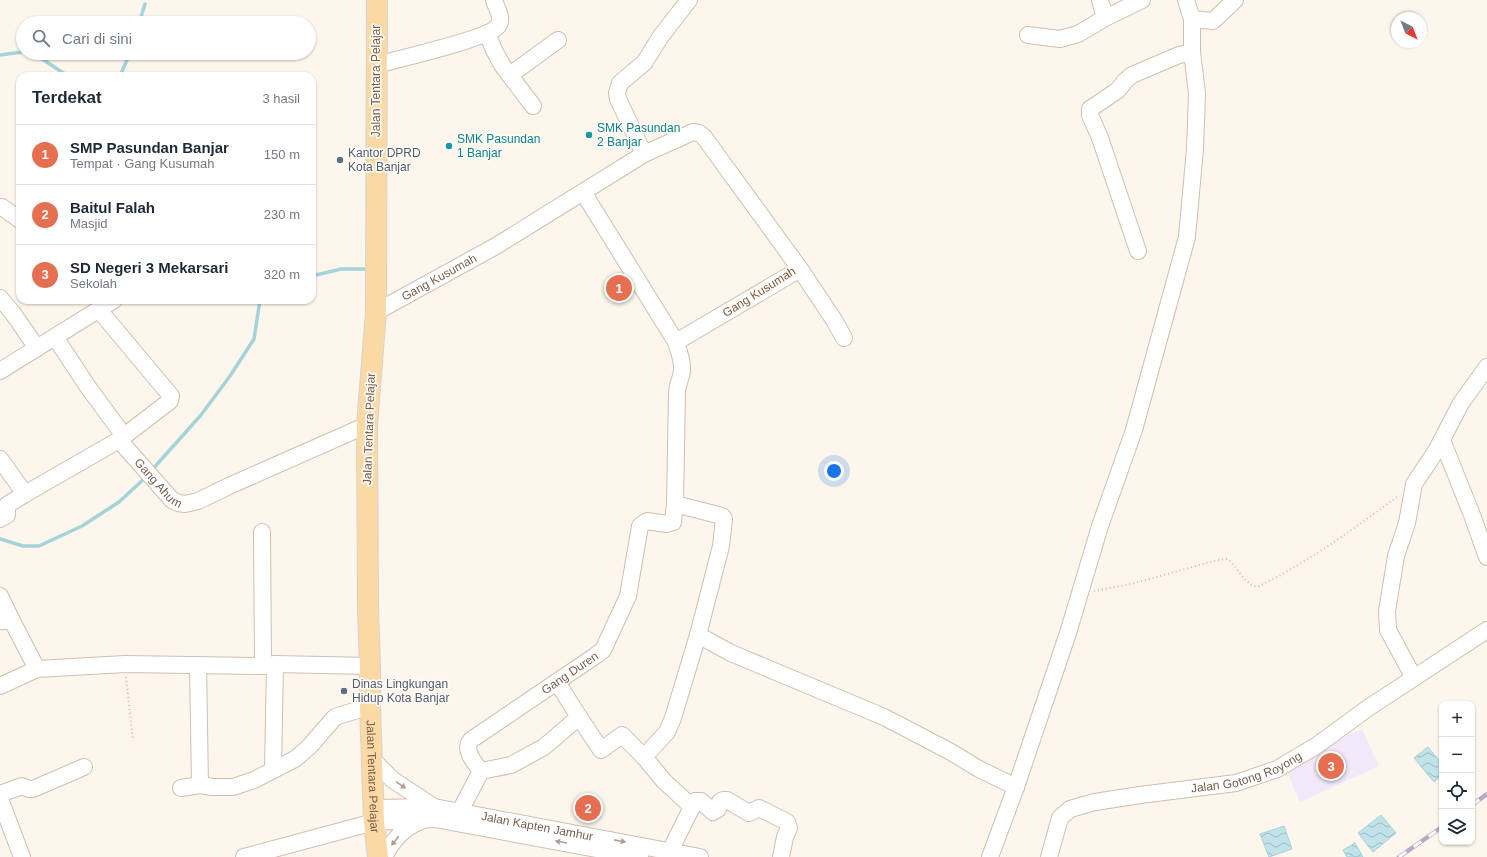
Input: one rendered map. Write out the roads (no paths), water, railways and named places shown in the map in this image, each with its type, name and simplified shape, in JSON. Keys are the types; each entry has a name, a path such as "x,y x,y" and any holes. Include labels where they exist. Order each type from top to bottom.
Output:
{"main road":[{"name":"Jalan Tentara Pelajar","path":"377,0 376,312 367,425 370,706 374,815 378,857"}],"street":[{"path":"376,65 428,52 494,30 498,27 500,22 498,9 494,0"},
{"path":"644,154 618,99 618,86 624,79 644,64 661,36 689,0"},
{"path":"1100,0 1106,18"},
{"path":"1028,35 1060,39 1078,34 1142,0"},
{"path":"990,857 1016,787 1068,633 1100,526 1134,430 1187,237 1196,149 1197,93 1192,52 1192,19 1186,0"},
{"path":"1192,19 1213,21 1235,0"},
{"path":"487,33 494,50 533,106"},
{"path":"510,75 558,40"},
{"path":"1138,251 1100,138 1090,115 1090,109 1118,90 1125,80 1132,75 1179,55 1192,52"},
{"name":"Gang Kusumah","path":"376,312 496,246 644,154 693,132 699,133 704,137 800,269 676,342"},
{"path":"583,192 676,342 683,368 677,385 675,504 719,514 724,519 721,546 698,635 673,718 667,732 644,757"},
{"path":"0,207 16,217"},
{"path":"800,269 834,320 844,338"},
{"path":"0,298 6,316 37,348"},
{"path":"0,371 108,304"},
{"path":"0,519 6,515 7,505 121,438 170,401 171,396 99,310"},
{"name":"Gang Ahum","path":"55,337 121,438 149,475 172,500 178,503 185,504 191,502 367,425"},
{"path":"1414,678 1388,630 1387,611 1396,556 1407,523 1414,484 1442,440 1461,403 1487,366"},
{"path":"1442,440 1487,557"},
{"path":"0,459 26,494"},
{"name":"Gang Duren","path":"481,771 467,750 468,744 471,740 603,650 628,596 640,526 647,521 670,524 673,522 675,504"},
{"path":"262,532 273,770"},
{"path":"0,596 6,621 37,669"},
{"name":"Jalan Gotong Royong","path":"1049,857 1060,818 1070,809 1095,802 1236,783 1277,769 1316,746 1368,708 1487,630"},
{"path":"698,635 731,653 884,717 951,752 979,769 1016,787"},
{"path":"0,686 37,669 125,664 370,666"},
{"path":"198,665 200,785"},
{"path":"557,682 601,750 622,735 644,757 664,781 692,806"},
{"path":"181,788 200,785 212,787 233,787 254,780 295,759 309,747 335,717 370,706"},
{"path":"460,812 481,771 511,765 544,747 579,717"},
{"path":"372,759 393,780 434,813 399,834 384,857"},
{"path":"0,794 22,786 33,789 84,767"},
{"path":"0,799 22,857"},
{"path":"670,851 695,801 701,801 713,812 718,809 720,802 727,800 749,813 760,808 787,822 789,828 785,837 781,857"},
{"name":"Jalan Kapten Jamhur","path":"244,857 374,815 460,812 581,840 640,857"},
{"name":"Jalan Kapten Jamhur","path":"434,813 581,840 670,851 700,857"}],"water":[{"path":"1428,747 1439,760 1439,778 1434,782 1414,758"},
{"path":"1381,815 1396,833 1373,852 1358,833"},
{"path":"1284,826 1292,849 1269,857 1260,834"},
{"path":"1355,843 1363,857 1347,857 1343,850"}],"waterway":[{"path":"141,16 145,4"},
{"path":"0,55 16,53"},
{"path":"44,60 62,72"},
{"path":"122,72 127,60"},
{"path":"316,275 341,269 364,269"},
{"path":"151,471 201,415 230,376 254,339 259,304"},
{"path":"0,539 23,546 39,546 82,526 119,502 146,477"}],"railway":[{"path":"1475,803 1487,794"},
{"path":"1399,857 1439,829"}],"place":[{"name":"SMK Pasundan 2 Banjar","path":"589,135"},
{"name":"SMK Pasundan 1 Banjar","path":"449,146"},
{"name":"Kantor DPRD Kota Banjar","path":"340,160"},
{"name":"SMP Pasundan Banjar","path":"619,288"},
{"name":"Dinas Lingkungan Hidup Kota Banjar","path":"344,691"},
{"name":"SD Negeri 3 Mekarsari","path":"1331,766"},
{"name":"Baitul Falah","path":"588,808"}]}
